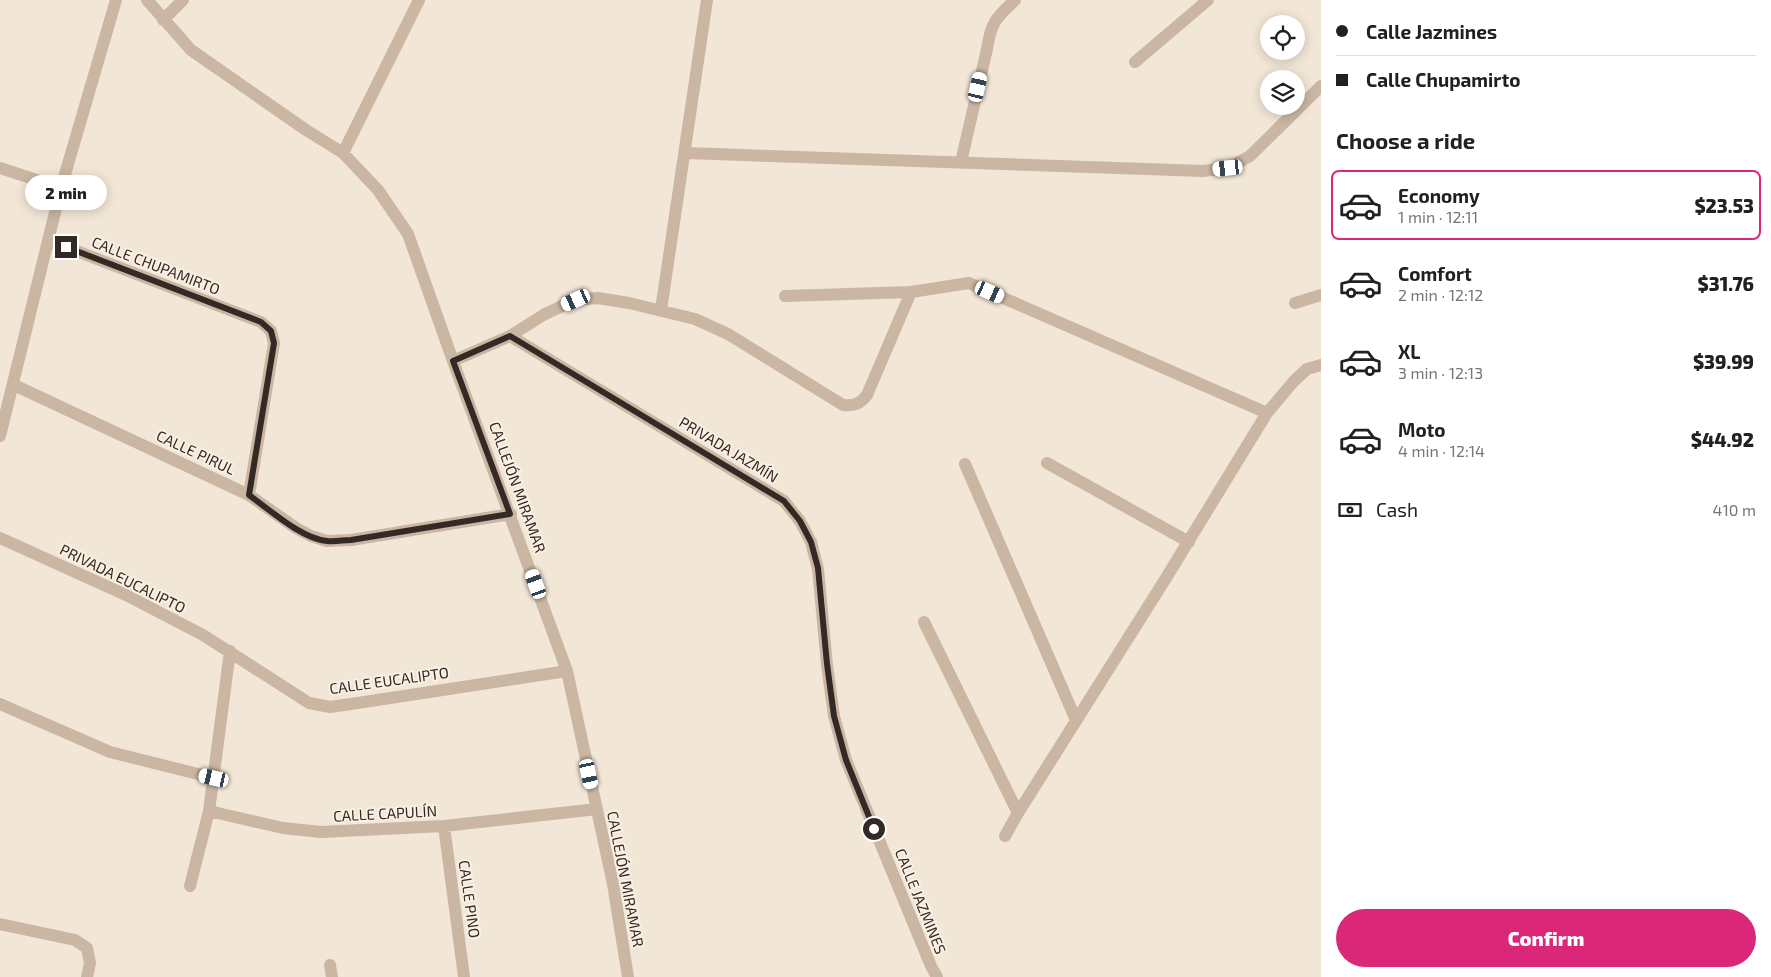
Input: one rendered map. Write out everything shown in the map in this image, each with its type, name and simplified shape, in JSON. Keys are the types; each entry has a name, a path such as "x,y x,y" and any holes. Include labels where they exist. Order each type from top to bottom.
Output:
{"street":[{"path":"0,436 14,385 60,188 116,0"},
{"name":"CALLEJÓN MIRAMAR","path":"147,0 191,50 306,130 343,153 378,190 408,234 453,361 568,670 612,884 628,977"},
{"path":"163,20 183,0"},
{"path":"343,153 419,0"},
{"path":"661,310 686,153 707,0"},
{"path":"961,162 989,34 996,18 1015,0"},
{"path":"1135,62 1208,0"},
{"path":"686,153 1203,171 1228,168 1250,156 1321,86"},
{"path":"0,168 60,188"},
{"name":"CALLE CHUPAMIRTO","path":"48,240 261,322 271,331 274,343 249,495"},
{"path":"785,296 910,292 969,283 1267,413"},
{"path":"453,361 510,336 545,314 576,300 598,298 629,303 695,319 728,334 843,405 852,406 861,402 867,395 910,292"},
{"path":"1295,303 1321,295"},
{"name":"PRIVADA JAZMÍN","path":"510,336 784,501 800,521 811,542 818,568 827,664"},
{"path":"1005,836 1189,542 1267,413 1294,380 1307,370 1321,365"},
{"name":"CALLE PIRUL","path":"14,385 249,495 296,528 311,536 327,541 351,540 510,514"},
{"path":"1047,463 1189,542"},
{"path":"965,464 1076,720"},
{"name":"PRIVADA EUCALIPTO","path":"0,538 126,595 230,651"},
{"path":"924,622 1018,813"},
{"path":"190,886 210,811 230,651"},
{"name":"CALLE EUCALIPTO","path":"230,651 309,703 330,706 568,670"},
{"name":"CALLE JAZMINES","path":"827,664 834,716 846,760 930,966 937,977"},
{"path":"0,704 110,752 214,778"},
{"name":"CALLE CAPULÍN","path":"210,811 282,828 322,832 444,826 597,809"},
{"name":"CALLE PINO","path":"444,826 464,977"},
{"path":"0,924 74,940 87,948 90,963 88,977"}],"route":[{"path":"66,247 261,322 271,331 274,343 249,495 296,528 311,536 327,541 351,540 372,535 510,514 453,361 510,336 784,501 800,521 811,542 818,568 834,716 846,760 874,829"}]}
